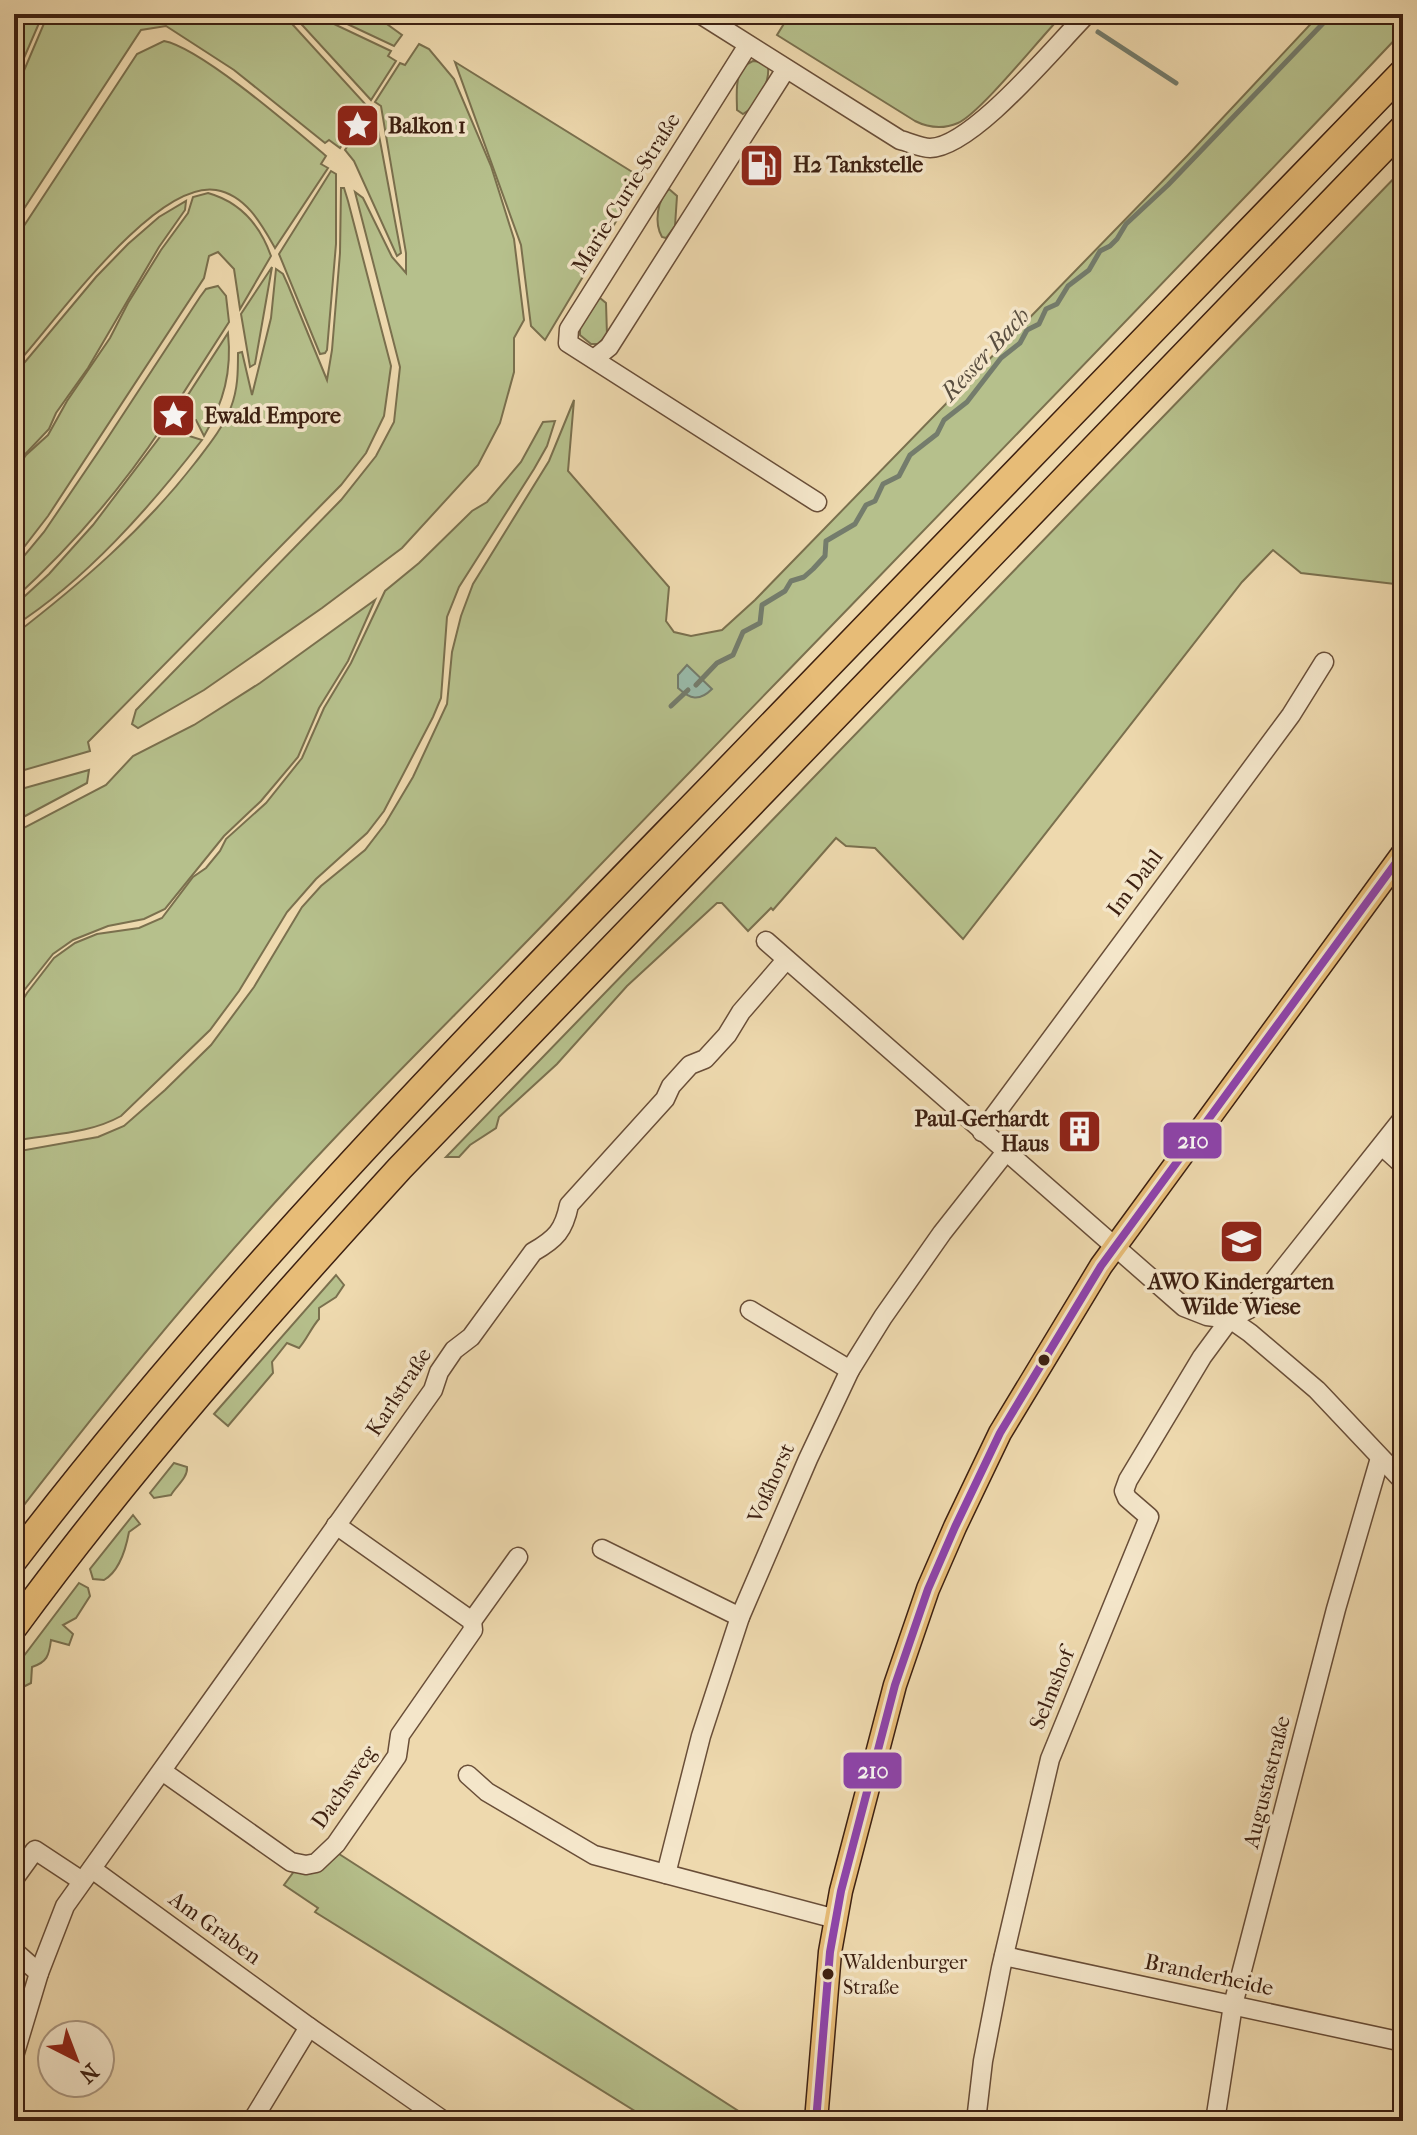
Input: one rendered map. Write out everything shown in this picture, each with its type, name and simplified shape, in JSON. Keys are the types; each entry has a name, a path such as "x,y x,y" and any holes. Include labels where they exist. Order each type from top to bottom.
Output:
{"highway":[{"path":"14,1560 149,1391 313,1204 501,1004 1403,72"},
{"path":"14,1627 52,1575 180,1417 267,1314 400,1168 1403,128"}],"main road":[{"path":"816,2121 823,2022 836,1919 891,1698 928,1589 955,1527 1000,1433 1115,1247 1403,853"}],"street":[{"path":"700,14 900,140 929,148 959,139 985,119 1087,14"},
{"name":"Marie-Curie-Straße","path":"748,45 569,329 568,343 817,502"},
{"path":"594,359 609,347 786,69"},
{"name":"Im Dahl","path":"982,1132 1291,715 1324,662"},
{"path":"766,941 1184,1307 1207,1316 1230,1319 1250,1333 1317,1390 1403,1481"},
{"name":"Karlstraße","path":"15,2053 39,1973 65,1906 433,1390 439,1372 454,1350 471,1337 533,1252 549,1243 565,1225 569,1205 665,1099 671,1086 690,1065 705,1059 727,1035 741,1012 786,960"},
{"path":"1230,1319 1253,1307 1403,1118"},
{"path":"1382,1146 1403,1165"},
{"name":"Voßhorst","path":"666,1874 701,1736 740,1617 783,1512 850,1370 942,1233 1005,1153"},
{"path":"750,1310 850,1370"},
{"name":"Selmshof","path":"976,2121 983,2061 1004,1956 1050,1759 1149,1517 1127,1498 1124,1491 1202,1357 1230,1319"},
{"name":"Augustastraße","path":"1215,2121 1233,2005 1336,1609 1380,1458"},
{"path":"336,1525 472,1621"},
{"path":"602,1549 740,1617"},
{"name":"Dachsweg","path":"162,1771 291,1862 316,1863 336,1844 397,1756 400,1735 473,1630 472,1621 518,1557"},
{"path":"468,1775 487,1792 594,1855 836,1919"},
{"path":"14,1879 35,1850 87,1875"},
{"name":"Am Graben","path":"87,1875 444,2121"},
{"path":"14,1951 39,1973"},
{"name":"Branderheide","path":"1004,1956 1403,2042"},
{"path":"252,2121 309,2027"}],"green space":[{"path":"14,14 43,14 14,81"},
{"path":"48,14 283,14 367,106 340,148 329,140 325,143 234,70 166,26 141,30 14,224 14,94"},
{"path":"292,14 313,14 391,51 388,56 396,61 371,100"},
{"path":"326,14 373,14 402,35 394,46"},
{"path":"790,14 1044,14 1056,22 968,117 953,125 936,127 915,121 777,35"},
{"path":"1320,14 1403,14 1403,31 330,1143 167,1326 14,1518 14,1152 98,1137 124,1126 165,1090 211,1045 254,987 302,907 321,886 365,850 385,824 413,777 447,704 452,652 473,584 549,461 574,400 568,471 669,587 666,621 674,632 691,636 722,630 755,600 1187,156"},
{"path":"164,41 200,58 247,91 326,156 321,164 328,168 275,248 252,212 227,193 216,190 191,193 164,208 106,259 14,367 14,241 137,54"},
{"path":"419,44 429,49 454,79 491,166 514,239 524,320 514,338 514,372 500,423 478,465 402,548 204,690 138,728 132,724 136,710 341,500 376,456 394,422 400,367 355,192 363,198 392,257 406,273 406,253 381,106 375,102 400,63 405,65"},
{"path":"753,61 768,67 767,80 758,100 743,114 737,110 739,75"},
{"path":"455,62 642,178 545,340 531,326 521,245"},
{"path":"369,111 375,114 401,253 397,256 354,161 345,150"},
{"path":"1403,169 1403,583 1301,573 1273,550 1242,582 963,939 875,848 846,846 836,838 773,910 771,908 748,931 722,903 717,903 627,986 557,1064 499,1117 496,1128 470,1145 459,1157 446,1157"},
{"path":"331,171 336,174 336,244 327,350 320,354 279,254"},
{"path":"341,188 344,188 348,201 391,366 384,416 366,453 341,485 88,742 90,751 14,773 14,635 110,555 154,511 195,463 220,429 231,407 238,373 238,353 242,352 252,395 271,318 276,269 283,274 327,380 340,253"},
{"path":"669,189 677,196 675,226 666,238 662,237 658,219 659,205"},
{"path":"208,193 230,202 247,216 261,234 271,256 240,309 234,269 218,252 209,256 204,278 48,516 14,560 14,473 26,455 48,435 161,250 188,213 193,197"},
{"path":"186,201 185,210 159,247 49,429 14,466 14,375 96,277 128,244 159,217"},
{"path":"272,267 255,364 250,367 241,314"},
{"path":"218,286 226,296 229,322 182,395 168,397 153,419 163,426 94,517 14,599 14,568 44,532 200,297 206,289"},
{"path":"600,298 606,303 607,335 598,344 591,344 580,335 580,326"},
{"path":"228,333 229,360 225,386 204,436 196,420 184,421 189,412 186,398"},
{"path":"555,421 547,446 534,469 459,587 447,617 441,698 384,811 367,833 316,879 287,912 239,991 210,1030 121,1116 83,1130 14,1141 14,1014 27,993 54,958 75,943 97,934 139,928 162,918 193,877 206,868 220,851 226,839 266,803 302,758 324,708 351,663 385,591 419,563 472,511 487,502 521,462 543,422"},
{"path":"181,425 186,435 202,440 161,491 91,565 41,608 14,626 14,606 49,574 93,525 166,429 175,433"},
{"path":"375,600 348,661 319,708 298,757 261,801 224,836 165,909 144,919 108,926 73,940 53,954 14,1003 14,833 106,785 133,756 194,725 260,683"},
{"path":"89,770 87,783 14,822 14,791"},
{"path":"336,1275 344,1285 336,1297 319,1308 319,1319 299,1348 287,1343 272,1362 273,1373 228,1426 214,1414"},
{"path":"174,1463 187,1467 184,1478 171,1495 154,1498 150,1493"},
{"path":"133,1515 140,1524 129,1532 118,1565 104,1580 93,1579 90,1569"},
{"path":"79,1583 88,1588 90,1596 76,1618 63,1625 73,1634 69,1645 51,1640 46,1658 32,1667 31,1683 17,1690 14,1702 14,1669"},
{"path":"336,1852 754,2121 651,2121 315,1912 318,1908 284,1885 295,1870"}],"shaded area":[{"path":"687,665 712,689 703,696 691,697 678,688 678,675"}],"waterway":[{"name":"Resser Bach","path":"696,685 717,663 733,655 743,632 760,623 762,605 785,591 791,581 804,577 813,569 825,556 826,541 855,524 866,505 875,501 883,484 899,476 910,455 937,434 944,420 967,402 1001,358 1020,343 1027,330 1039,324 1046,309 1057,304 1068,286 1089,270 1100,251 1117,239 1126,224 1168,185 1332,14"},
{"path":"1098,32 1176,83"},
{"name":"Resser Bach","path":"671,706 688,690"}],"transit line":[{"name":"210","path":"816,2121 830,1952 841,1891 895,1685 928,1589 955,1527 1000,1433 1101,1266 1403,853"}],"place":[{"name":"Balkon 1","path":"357,126"},
{"name":"H2 Tankstelle","path":"762,165"},
{"name":"Ewald Empore","path":"173,416"},
{"name":"Paul-Gerhardt Haus","path":"1080,1132"},
{"name":"AWO Kindergarten Wilde Wiese","path":"1241,1241"},
{"name":"Waldenburger Straße","path":"828,1974"}]}
